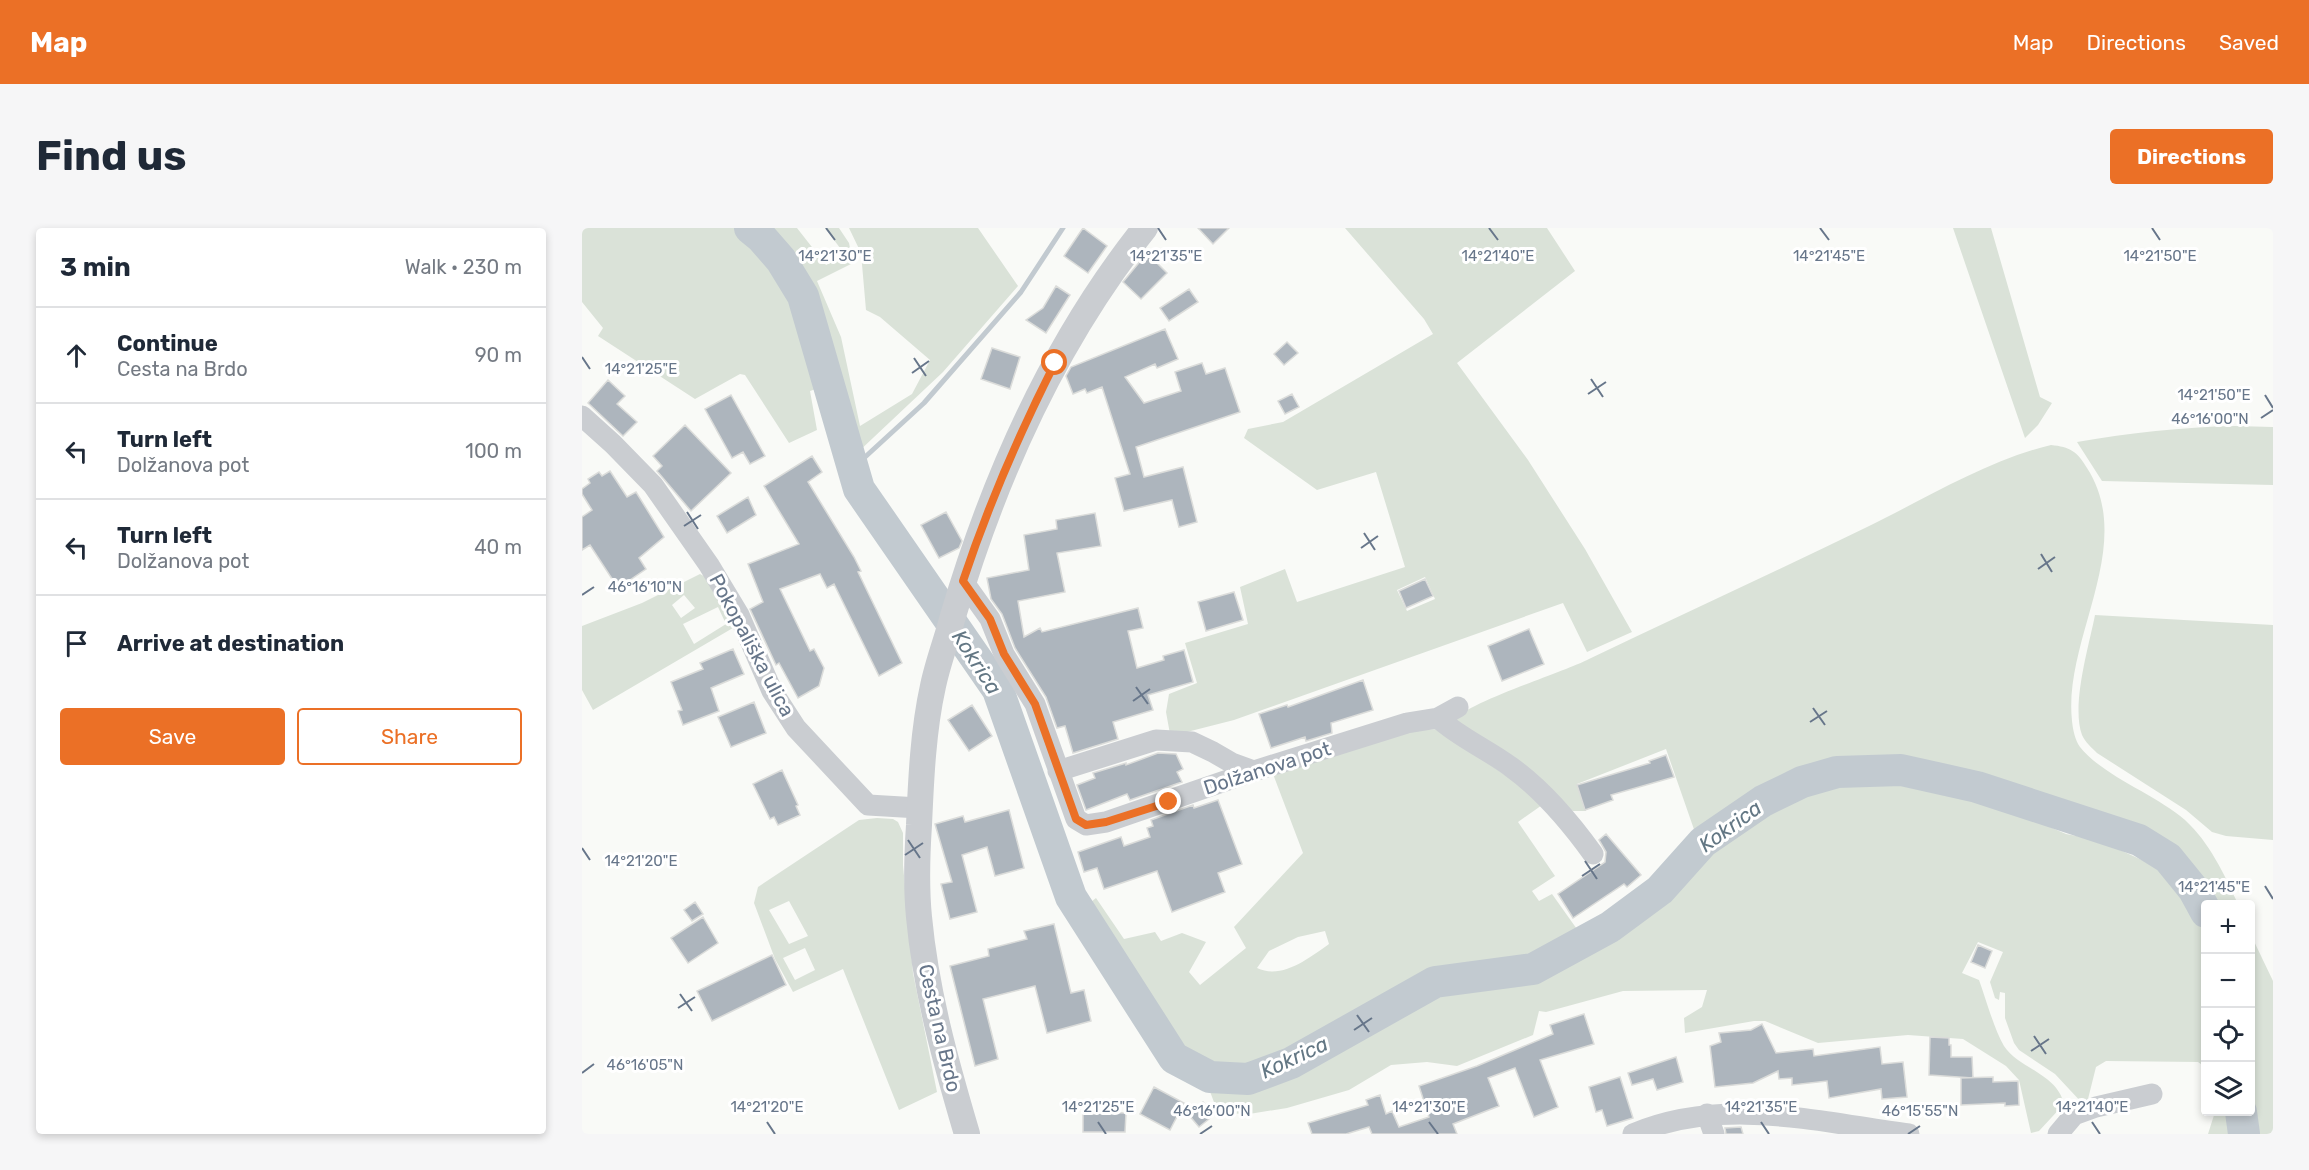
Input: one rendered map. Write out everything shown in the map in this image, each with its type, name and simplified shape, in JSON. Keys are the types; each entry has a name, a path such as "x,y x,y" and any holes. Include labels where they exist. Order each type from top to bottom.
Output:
{"street":[{"path":"963,581 987,509 1055,363 1145,228"},
{"name":"Pokopališka ulica","path":"582,417 613,444 653,485 686,529 739,615 772,691 796,728 868,805 919,808"},
{"name":"Cesta na Brdo","path":"963,581 933,686 927,729 919,808 918,915 928,992 968,1134"},
{"name":"Dolžanova pot","path":"963,581 990,619 1004,654 1035,704 1076,819 1086,825 1106,822 1254,771 1407,723 1438,718 1458,706"},
{"path":"1438,718 1453,732 1512,767 1573,825 1593,854"},
{"path":"1058,771 1156,740 1192,742 1232,763 1254,771"},
{"path":"2058,1134 2074,1115 2096,1107 2152,1094"},
{"path":"1634,1134 1645,1129 1707,1114 1764,1113 1909,1134"},
{"path":"1707,1114 1714,1134"}],"shaded area":[{"path":"582,228 738,228 779,269 796,301 810,338 816,389 810,391 817,430 789,443 745,375 740,374 695,399 598,336 603,328 582,302"},
{"path":"760,228 797,228 826,265 836,260 840,248 825,228 839,228 849,243 853,263 817,281 841,337 860,426 912,394 930,360 880,317 866,310 861,253 849,228 978,228 1018,286 943,372 856,454 842,413 822,327 816,311 792,266"},
{"path":"1345,228 1547,228 1575,271 1457,363 1528,460 1585,549 1632,632 1587,652 1563,603 1234,720 1179,734 1170,734 1166,712 1169,694 1197,683 1185,643 1248,624 1240,587 1285,569 1297,602 1405,567 1376,472 1317,490 1244,438 1248,429 1283,422 1433,334 1424,319","holes":["1425,577 1435,599 1407,611 1397,590"]},
{"path":"1953,228 1991,228 2040,397 2052,403 2038,425 2025,438"},
{"path":"2235,426 2273,427 2273,485 2102,481 2077,442 2156,431"},
{"path":"2051,445 2072,451 2087,468 2100,498 2104,529 2102,560 2072,689 2072,721 2077,741 2080,747 2102,767 2185,820 2209,849 2236,900 2209,900 2175,850 2152,836 2081,814 2039,796 2005,791 1916,763 1878,759 1859,760 1794,777 1752,797 1714,823 1697,838 1666,749 1577,784 1586,811 1573,811 1559,805 1453,721 1476,705 1576,665 1831,545 1980,470"},
{"path":"700,574 711,580 738,625 593,710 582,690 582,626 642,603","holes":["684,595 695,608 681,618 672,605","718,607 726,624 694,644 683,624"]},
{"path":"2095,615 2273,625 2273,840 2226,836 2212,832 2186,810 2097,753 2087,742 2082,735 2079,723 2080,692"},
{"path":"1439,729 1545,803 1518,822 1555,876 1532,891 1539,901 1552,894 1579,932 1517,964 1456,972 1415,986 1308,1047 1247,1071 1225,1072 1181,1050 1165,1031 1123,964 1091,902 1096,898 1124,939 1155,932 1161,941 1182,933 1206,942 1189,972 1200,985 1246,948 1234,927 1303,853 1273,774 1417,730","holes":["1325,931 1329,944 1295,966 1276,971 1257,968 1269,951 1298,937"]},
{"path":"1859,777 1889,778 1926,783 1962,792 1999,805 2066,834 2098,840 2142,860 2172,878 2184,894 2201,926 2201,1064 2198,1062 2106,1061 2096,1067 2088,1099 2083,1104 2055,1074 2019,1050 2014,1043 2005,1018 2005,993 2000,992 1999,1000 1995,998 1990,982 2003,952 1978,942 1962,973 1979,980 2004,1046 2011,1054 2054,1085 2064,1104 2039,1131 2031,1133 2019,1080 2006,1066 1963,1039 1908,1035 1818,1043 1765,1021 1685,1033 1684,1018 1702,1007 1707,990 1623,991 1546,1012 1539,1011 1533,1035 1457,1066 1427,1062 1391,1065 1349,1090 1287,1108 1249,1114 1218,1113 1208,1086 1229,1086 1268,1078 1297,1067 1329,1046 1439,987 1459,981 1532,978 1571,960 1652,907 1717,838 1782,804 1794,793 1825,782"},
{"path":"893,819 898,822 903,833 903,865 913,973 937,1092 899,1110 843,969 793,992 775,959 754,903 758,887 859,820","holes":["789,901 808,936 789,944 769,910","805,948 815,970 795,980 783,958"]},
{"path":"2255,943 2273,981 2273,1134 2250,1134 2247,1116 2255,1116"},
{"path":"2214,1116 2236,1116 2238,1134 2208,1134"}],"building":[{"path":"1083,228 1107,246 1088,273 1064,256"},
{"path":"1198,228 1229,228 1213,244"},
{"path":"1147,253 1167,273 1141,299 1123,282"},
{"path":"1056,286 1070,295 1046,333 1026,320 1043,308"},
{"path":"1189,289 1198,302 1169,321 1160,308"},
{"path":"1165,329 1178,359 1157,368 1155,364 1125,377 1144,403 1181,391 1175,372 1202,363 1206,374 1225,368 1240,412 1136,447 1144,477 1183,467 1197,522 1179,527 1172,500 1124,511 1115,478 1130,474 1102,387 1087,393 1085,389 1073,394 1066,376 1071,367"},
{"path":"1287,342 1298,353 1284,365 1274,354"},
{"path":"992,348 1020,357 1010,389 981,379"},
{"path":"608,380 625,396 617,404 637,422 623,436 588,403"},
{"path":"1292,394 1299,407 1285,414 1278,401"},
{"path":"731,395 765,456 750,464 743,452 732,458 705,409"},
{"path":"685,425 731,473 691,511 657,471 662,466 653,456"},
{"path":"812,456 822,472 808,482 854,557 861,571 858,572 902,663 879,676 834,584 827,588 820,574 780,589 810,651 814,649 824,668 819,686 798,698 779,663 776,665 750,609 763,602 748,564 799,544 764,486"},
{"path":"610,471 627,497 636,492 664,537 639,558 646,569 618,588 590,545 582,550 582,517 592,510 582,494 582,489 590,483 588,479 599,472 602,476"},
{"path":"748,497 756,515 727,533 717,516"},
{"path":"946,512 962,541 959,548 939,558 921,525"},
{"path":"1095,513 1101,546 1057,553 1065,592 1018,601 1024,637 1040,628 1042,632 1138,608 1143,628 1128,631 1137,668 1164,660 1163,656 1184,650 1193,682 1148,695 1153,710 1113,722 1118,739 1073,753 1065,726 1057,728 1046,697 1015,648 1002,614 991,599 987,578 1029,570 1024,535 1057,529 1056,520"},
{"path":"1425,579 1433,596 1406,608 1399,591"},
{"path":"1234,592 1243,620 1206,631 1198,602"},
{"path":"1529,629 1544,664 1502,681 1488,646"},
{"path":"733,649 744,674 711,688 719,711 683,725 678,711 682,710 671,682 703,669 700,663"},
{"path":"1363,680 1373,710 1331,723 1332,733 1306,741 1305,737 1271,748 1259,714 1287,705 1288,707"},
{"path":"754,702 766,733 731,747 718,717"},
{"path":"972,705 992,736 969,751 948,720"},
{"path":"1158,753 1176,754 1183,769 1177,772 1182,782 1130,800 1127,794 1086,810 1077,785 1095,778 1093,773 1126,763 1126,765"},
{"path":"1666,755 1674,777 1611,795 1613,800 1585,810 1577,785 1650,763 1649,761"},
{"path":"782,770 798,805 796,806 800,815 778,825 774,817 770,819 753,784"},
{"path":"1218,800 1242,864 1218,873 1225,892 1172,912 1157,871 1104,889 1097,868 1084,872 1078,852 1121,837 1124,846 1150,837 1147,828 1153,826 1151,820 1193,805 1194,808"},
{"path":"1009,810 1024,868 995,876 987,847 962,855 977,912 950,919 941,884 952,882 935,824 963,816 965,822"},
{"path":"1606,834 1641,875 1627,887 1624,884 1573,918 1558,894 1605,862 1606,852 1599,840"},
{"path":"695,902 703,914 692,921 684,910"},
{"path":"703,917 718,943 688,963 671,938"},
{"path":"1054,924 1071,993 1084,990 1091,1021 1047,1033 1035,986 983,999 998,1059 975,1066 950,966 989,956 988,949 1027,939 1024,931"},
{"path":"1978,945 1992,951 1985,968 1971,962"},
{"path":"772,955 786,985 712,1021 697,991"},
{"path":"1584,1014 1594,1044 1540,1060 1558,1107 1534,1117 1515,1068 1488,1078 1499,1106 1453,1124 1457,1134 1372,1134 1369,1127 1346,1134 1312,1134 1308,1123 1368,1105 1366,1100 1380,1095 1386,1114 1392,1111 1399,1127 1429,1117 1419,1086 1477,1066 1553,1034 1550,1025"},
{"path":"1762,1024 1776,1053 1813,1049 1814,1056 1880,1047 1882,1064 1903,1062 1907,1097 1882,1099 1881,1089 1829,1098 1827,1081 1792,1085 1792,1078 1779,1079 1778,1071 1753,1083 1715,1087 1710,1046 1721,1042 1719,1033 1751,1030"},
{"path":"1930,1037 1949,1038 1951,1057 1972,1057 1973,1078 1929,1075"},
{"path":"1676,1057 1683,1082 1657,1090 1653,1079 1632,1085 1628,1073"},
{"path":"1620,1077 1633,1118 1607,1126 1602,1110 1596,1112 1589,1087"},
{"path":"1993,1077 1993,1082 2018,1081 2019,1105 2005,1106 2005,1103 1961,1105 1961,1078"},
{"path":"1154,1087 1184,1103 1170,1130 1140,1114"},
{"path":"1203,1102 1214,1115 1199,1127 1188,1114"},
{"path":"1094,1112 1126,1113 1125,1132 1083,1132 1083,1114 1094,1114"},
{"path":"1741,1127 1743,1134 1726,1134 1725,1128"}],"waterway":[{"name":"Kokrica","path":"750,228 781,260 803,296 859,489 998,690 1071,897 1174,1058 1210,1077 1248,1079 1291,1063 1435,982 1533,969 1610,927 1660,890 1703,842 1763,801 1802,782 1837,772 1901,770 1977,787 2139,840 2168,858 2194,890 2201,903"},
{"path":"852,469 924,403 1021,292 1063,228"},
{"name":"Kokrica","path":"2242,1116 2244,1134"}],"route":[{"path":"1055,363 1024,423 987,509 963,581 990,619 1004,654 1035,704 1076,819 1086,825 1106,822 1169,802"}]}
